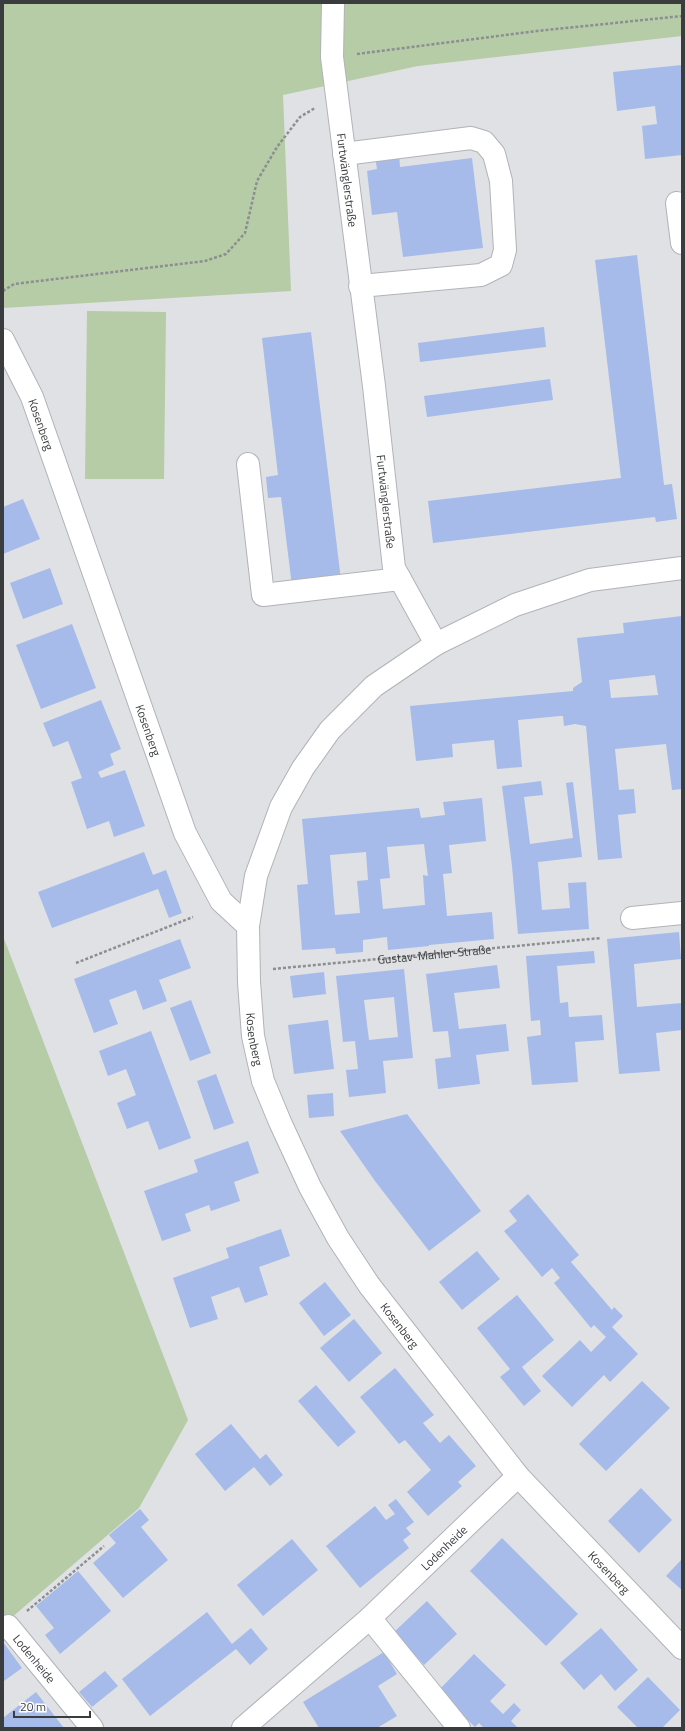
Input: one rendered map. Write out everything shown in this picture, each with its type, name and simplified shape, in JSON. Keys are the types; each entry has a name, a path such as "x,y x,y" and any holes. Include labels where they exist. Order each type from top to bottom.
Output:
{"street":[{"name":"Furtwänglerstraße","path":"333,3 332,57 394,568 436,644"},
{"path":"344,154 471,138 484,142 494,154 501,181 506,250 501,265 481,275 360,286"},
{"path":"677,203 682,243"},
{"name":"Kosenberg","path":"3,340 32,397 185,833 221,901 248,926 249,982 253,1036 263,1081 310,1187 338,1238 369,1285 518,1476 682,1648"},
{"path":"248,464 263,595 400,579"},
{"path":"248,926 256,876 281,807 303,768 330,730 374,686 436,644 515,605 590,580 682,568"},
{"path":"632,918 682,913"},
{"name":"Lodenheide","path":"255,1724 370,1618 518,1476"},
{"path":"370,1618 459,1728"},
{"name":"Lodenheide","path":"8,1626 92,1728"}],"path":[{"path":"332,57 545,30 682,16"},
{"path":"3,291 14,284 205,261 226,254 245,233 257,180 277,147 300,116 318,106"},
{"path":"76,963 193,917"},
{"name":"Gustav-Mahler-Straße","path":"268,970 601,938"},
{"path":"8,1626 104,1546"}],"green space":[{"path":"3,3 682,3 682,36 418,66 283,95 291,291 3,308"},
{"path":"87,311 166,312 164,479 85,479"},
{"path":"3,936 188,1420 139,1508 3,1625"}],"building":[{"path":"682,65 682,155 645,159 642,126 657,124 655,106 617,111 613,72"},
{"path":"399,153 400,167 472,158 483,248 403,257 397,212 372,215 367,171 377,169 375,156"},
{"path":"637,255 664,485 672,484 677,519 656,522 655,517 433,543 428,501 621,478 595,260"},
{"path":"544,327 546,347 420,362 418,343"},
{"path":"311,332 341,580 292,586 281,497 268,498 266,477 278,475 262,338"},
{"path":"550,379 553,400 427,417 424,396"},
{"path":"23,499 40,539 3,554 3,507"},
{"path":"50,568 63,604 23,619 10,583"},
{"path":"682,616 682,789 672,790 666,744 615,749 619,790 634,789 636,813 618,815 622,858 598,860 586,726 575,724 564,726 563,716 518,720 522,767 497,769 494,740 452,744 453,757 416,761 410,706 573,691 573,688 582,682 577,638 624,633 623,623","holes":["655,675 658,695 611,698 609,680"]},
{"path":"72,624 96,688 41,709 16,645"},
{"path":"101,700 121,749 110,754 114,765 98,772 101,778 125,770 145,826 114,837 109,821 87,829 71,782 82,778 68,741 53,747 43,723"},
{"path":"541,781 543,795 524,797 530,844 573,838 566,783 573,782 582,857 538,862 542,910 570,908 568,883 586,882 589,929 518,934 512,866 502,786"},
{"path":"482,798 486,841 449,845 452,873 443,874 447,916 492,912 494,939 388,950 387,937 363,940 363,952 336,954 335,948 302,950 297,885 308,884 302,819 419,808 421,818 445,815 443,802","holes":["424,844 428,876 423,875 425,905 383,909 380,879 390,878 387,847","366,852 368,880 357,881 360,913 335,915 330,855"]},
{"path":"144,852 153,875 166,870 182,913 169,918 158,889 52,928 38,892"},
{"path":"679,932 681,959 634,964 637,1007 682,1003 682,1030 656,1033 660,1071 619,1074 607,939"},
{"path":"180,939 191,968 159,980 167,1001 143,1010 136,990 109,1000 118,1024 94,1033 74,979"},
{"path":"594,951 595,963 557,966 560,1003 568,1002 569,1017 602,1015 604,1040 575,1042 578,1082 532,1085 527,1037 541,1035 540,1020 531,1021 526,956"},
{"path":"497,965 500,988 454,993 459,1029 506,1024 509,1051 476,1055 480,1084 438,1089 435,1059 451,1057 448,1031 433,1032 426,974"},
{"path":"404,969 413,1058 383,1061 386,1093 349,1097 346,1070 358,1069 355,1041 343,1042 336,976","holes":["394,997 398,1037 369,1040 364,1000"]},
{"path":"324,972 326,994 293,998 290,976"},
{"path":"191,1000 211,1053 190,1061 170,1008"},
{"path":"328,1020 334,1069 294,1074 288,1025"},
{"path":"151,1031 191,1138 159,1150 148,1121 127,1129 117,1103 136,1095 126,1069 108,1076 99,1051"},
{"path":"216,1074 234,1123 214,1130 197,1081"},
{"path":"333,1093 334,1116 309,1118 307,1095"},
{"path":"407,1114 481,1211 429,1251 375,1181 340,1131"},
{"path":"248,1141 259,1173 234,1182 240,1201 211,1211 209,1205 185,1214 191,1231 162,1241 144,1191 198,1172 194,1160"},
{"path":"528,1194 579,1255 571,1262 612,1310 614,1307 623,1316 612,1327 638,1354 610,1382 604,1375 572,1407 542,1376 580,1340 591,1352 606,1337 594,1325 591,1328 554,1283 560,1278 552,1268 542,1277 504,1231 517,1221 509,1211"},
{"path":"281,1229 290,1256 259,1267 268,1295 245,1303 239,1287 211,1297 218,1319 190,1328 173,1278 229,1258 226,1248"},
{"path":"477,1251 500,1279 462,1310 439,1282"},
{"path":"325,1282 351,1315 324,1336 299,1303"},
{"path":"517,1295 554,1340 522,1367 541,1391 524,1406 500,1377 510,1369 477,1328"},
{"path":"354,1319 382,1353 349,1382 320,1348"},
{"path":"395,1368 434,1415 423,1423 440,1443 449,1435 476,1466 458,1482 462,1486 428,1516 407,1492 431,1470 405,1440 399,1444 360,1397"},
{"path":"642,1381 670,1408 606,1471 579,1444"},
{"path":"316,1385 356,1432 338,1447 298,1401"},
{"path":"231,1424 260,1459 266,1454 283,1475 270,1486 254,1467 225,1491 195,1454"},
{"path":"641,1488 672,1520 639,1553 608,1521"},
{"path":"396,1499 414,1522 406,1528 411,1534 403,1540 409,1548 360,1588 326,1546 375,1506 386,1520 395,1514 388,1505"},
{"path":"140,1509 149,1520 141,1527 168,1560 123,1598 93,1563 116,1543 109,1535"},
{"path":"502,1538 578,1614 546,1646 470,1571"},
{"path":"292,1539 318,1570 263,1616 237,1585"},
{"path":"682,1559 682,1590 666,1576"},
{"path":"78,1571 111,1611 60,1654 45,1635 54,1628 36,1606"},
{"path":"427,1601 457,1634 424,1665 394,1632"},
{"path":"207,1612 232,1644 251,1628 268,1649 250,1665 236,1649 150,1716 122,1679"},
{"path":"601,1628 638,1670 615,1691 601,1674 584,1690 560,1663"},
{"path":"3,1642 22,1668 4,1681 3,1680"},
{"path":"384,1652 397,1674 378,1686 397,1716 377,1728 319,1728 303,1702"},
{"path":"474,1654 506,1685 490,1701 503,1714 514,1703 521,1710 511,1721 518,1728 484,1728 479,1723 475,1727 438,1691"},
{"path":"105,1671 118,1686 92,1707 79,1692"},
{"path":"648,1677 680,1710 662,1728 638,1728 617,1707"},
{"path":"36,1692 64,1728 3,1728 3,1718"}]}
